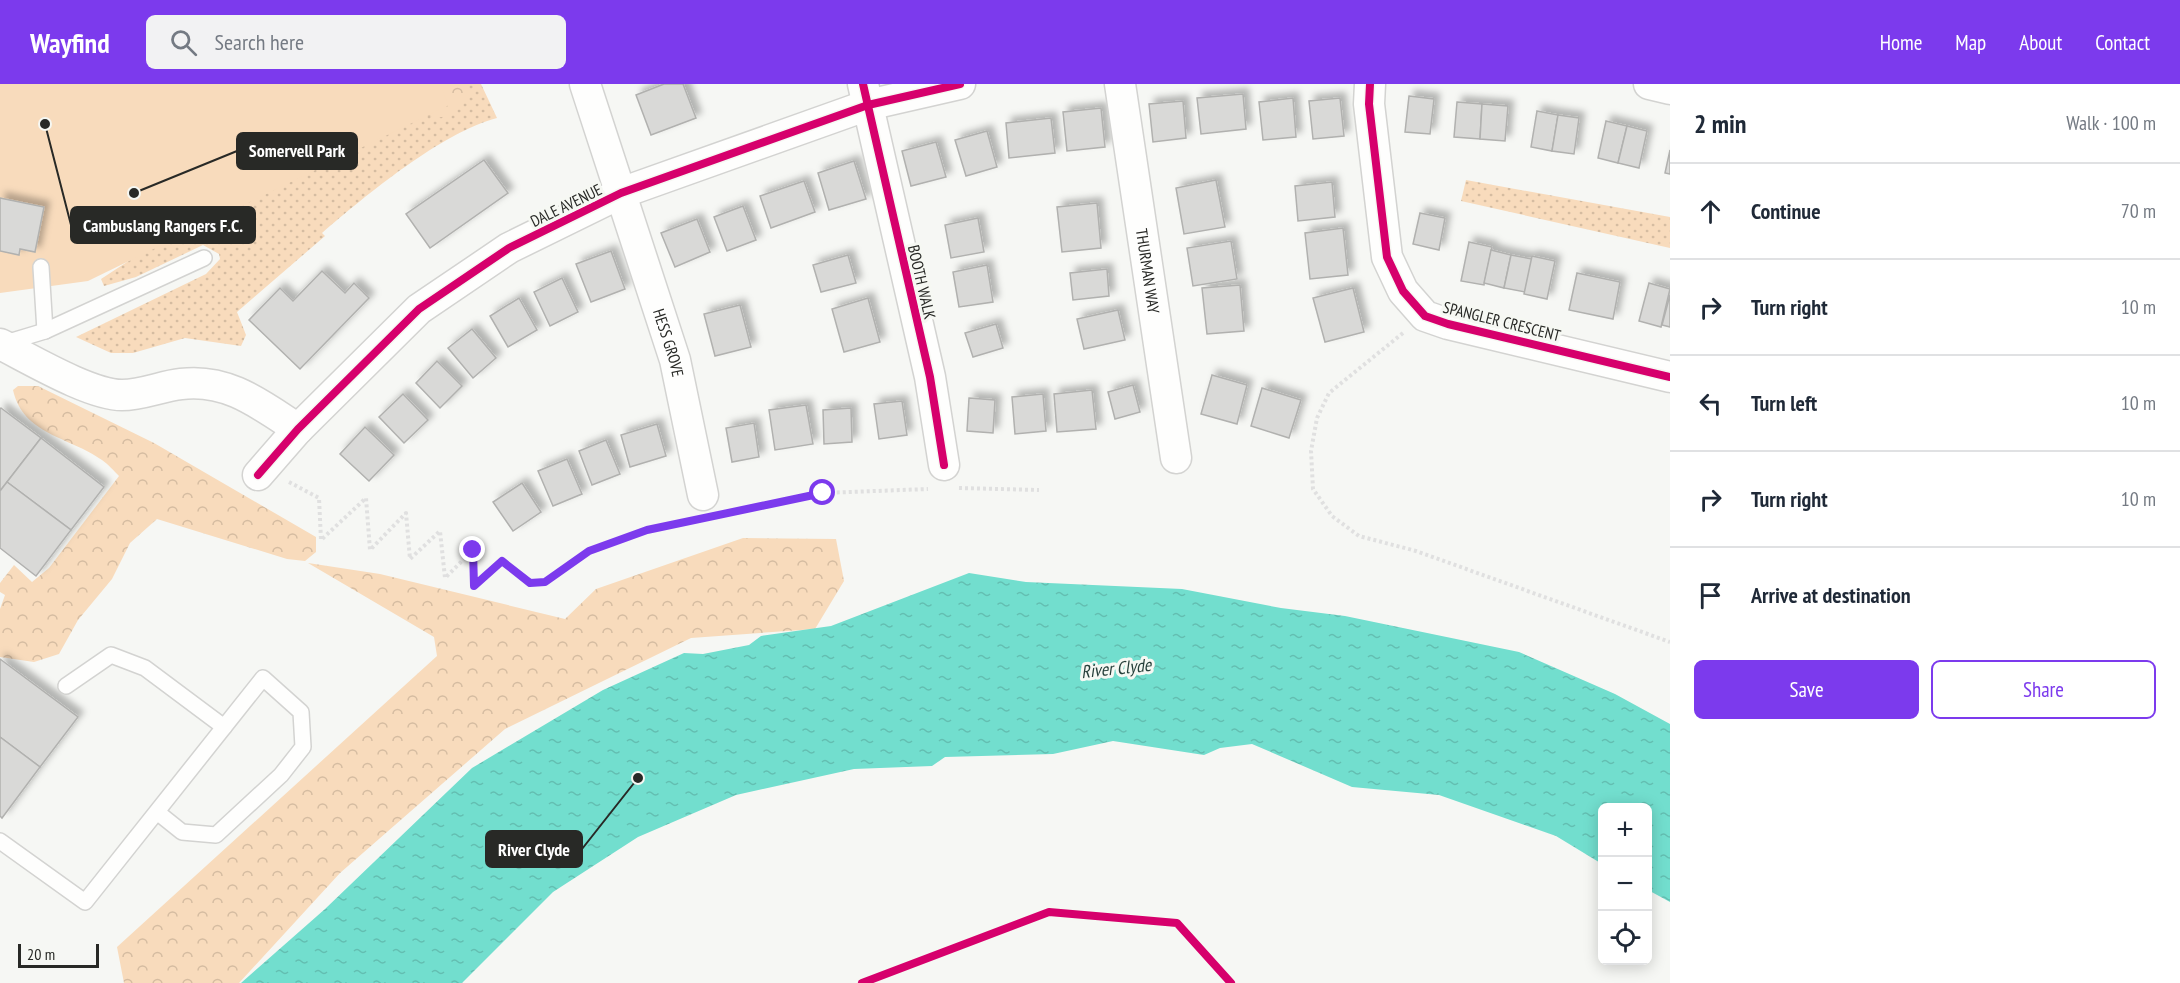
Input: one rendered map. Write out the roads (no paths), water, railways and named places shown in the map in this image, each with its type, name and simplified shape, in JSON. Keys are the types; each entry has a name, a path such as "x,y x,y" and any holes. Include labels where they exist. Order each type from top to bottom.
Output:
{"street":[{"name":"HESS GROVE","path":"585,84 675,360 706,510"},
{"name":"DALE AVENUE","path":"261,472 297,429 419,309 509,248 621,193 866,95 960,84"},
{"name":"THURMAN WAY","path":"1120,84 1176,458"},
{"name":"SPANGLER CRESCENT","path":"1370,84 1369,105 1387,257 1403,291 1425,316 1448,324 1670,377"},
{"path":"1648,84 1670,89"},
{"name":"BOOTH WALK","path":"866,95 930,377 942,480"},
{"path":"0,344 83,385 121,395 182,384 211,383 243,392 297,429"}],"lane":[{"path":"0,344 45,331 204,258"},
{"path":"41,267 45,331"},
{"path":"66,686 111,655 145,668 224,727"},
{"path":"0,841 85,902 263,678 301,712 303,747 281,775 216,835 182,832 157,812"}],"water":[{"name":"River Clyde","path":"969,573 1026,582 1182,589 1281,608 1345,616 1519,652 1615,694 1670,724 1670,902 1652,892 1652,803 1598,803 1598,862 1556,836 1439,795 1352,787 1252,744 1220,748 1204,755 1113,741 1053,754 945,757 932,766 854,769 736,795 638,837 553,892 462,983 241,983 325,909 472,768 603,690 684,653 703,654 749,645 761,636 831,626"}],"place":[{"name":"Cambuslang Rangers F.C.","path":"45,124"},
{"name":"Somervell Park","path":"134,193"},
{"name":"River Clyde","path":"638,778"}]}
